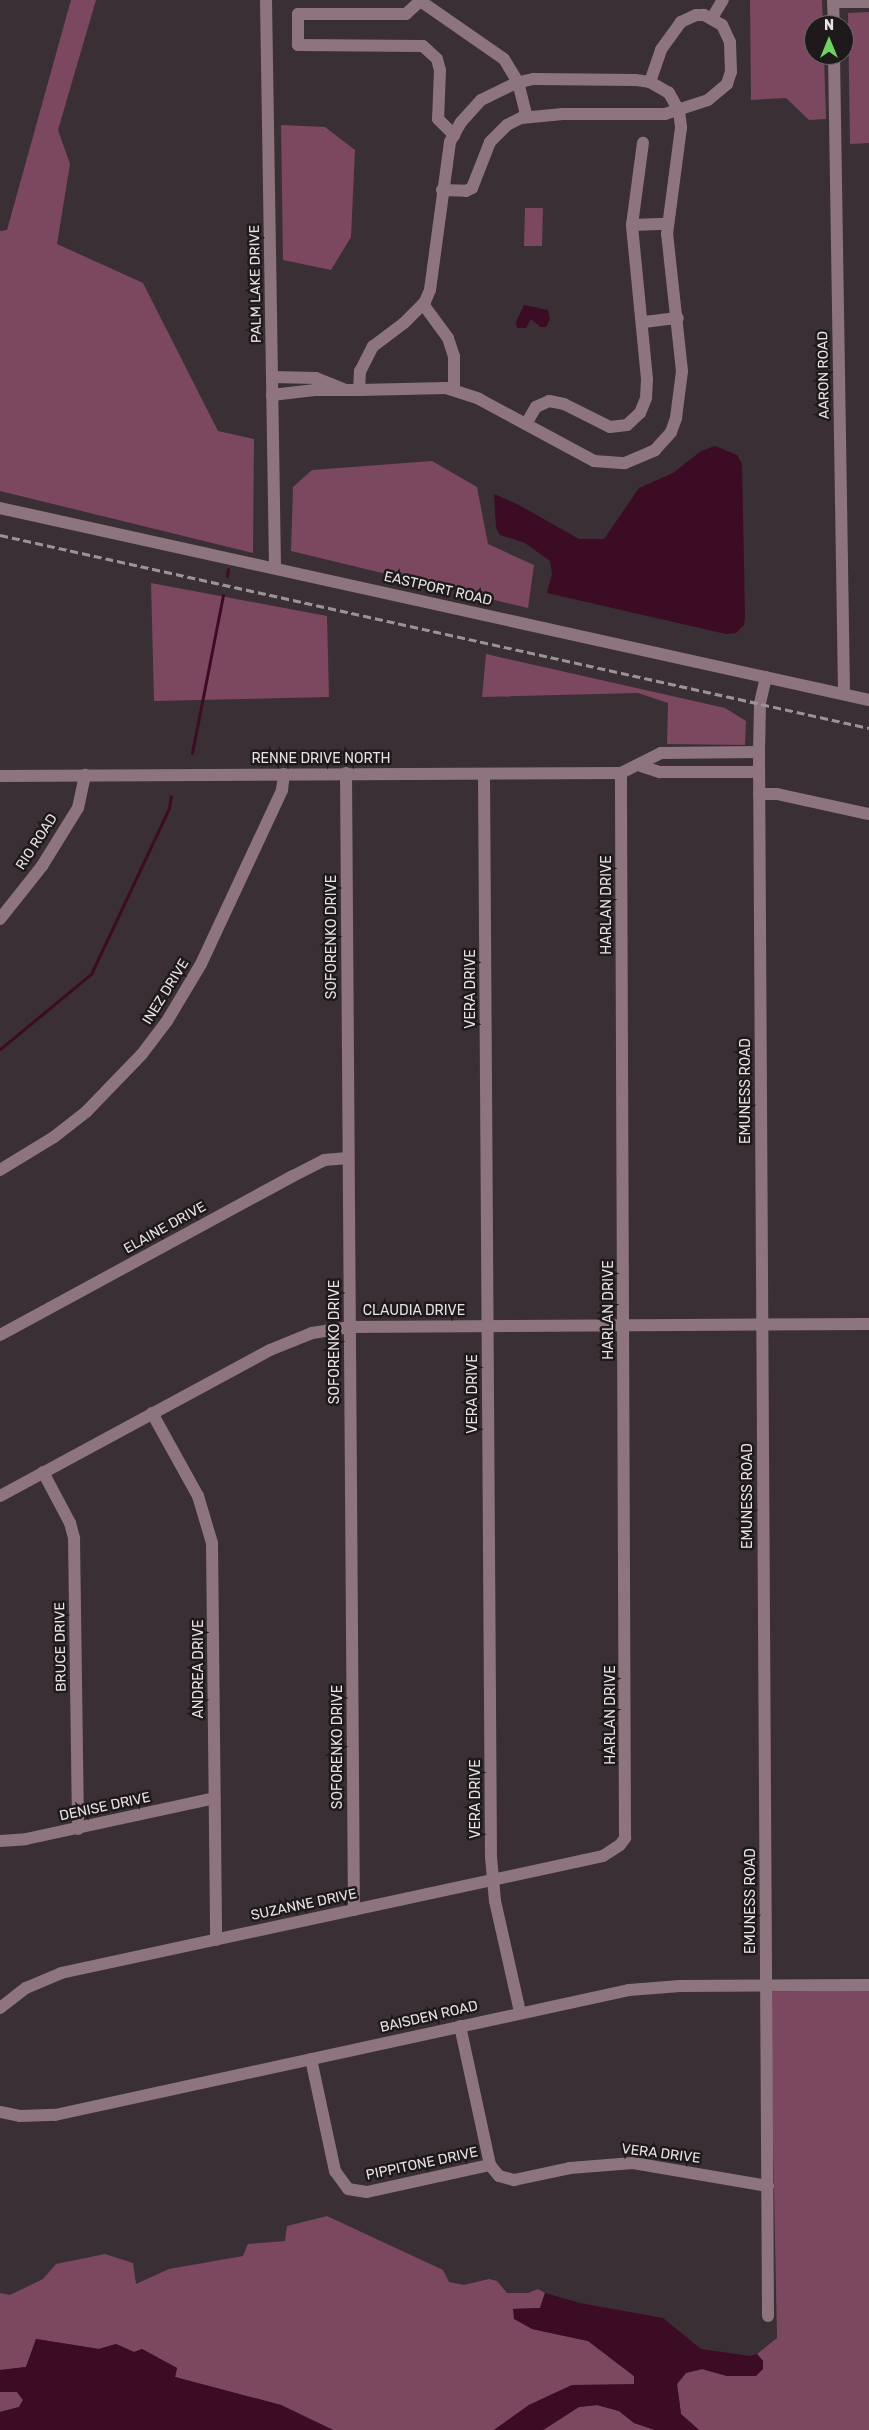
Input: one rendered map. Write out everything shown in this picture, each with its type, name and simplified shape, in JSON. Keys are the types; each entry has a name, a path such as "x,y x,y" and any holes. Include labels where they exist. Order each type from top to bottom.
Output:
{"street":[{"name":"PALM LAKE DRIVE","path":"266,0 275,568"},
{"path":"454,135 438,119 440,70 438,59 423,46 298,45 298,14 406,14 420,0 504,59 518,82 527,116"},
{"path":"712,18 723,0"},
{"path":"834,15 833,1 869,2"},
{"path":"442,190 466,191 472,188 490,142 508,125 527,116 665,114 708,100 727,84 731,72 730,42 722,25 712,18 696,15 681,22 661,50 650,82"},
{"name":"AARON ROAD","path":"834,65 844,694"},
{"path":"272,377 316,378 345,390 359,390 454,389 479,398 602,463 624,463 656,450 671,432 680,399 682,371 667,224 680,127 679,111 669,93 650,82 549,79 518,82 481,100 454,135 442,190 430,290 423,304 373,346 360,371 359,390"},
{"path":"526,424 536,407 549,401 564,404 610,427 626,426 633,421 646,398 644,322 632,225 643,143"},
{"path":"632,225 667,224"},
{"path":"423,304 448,338 454,356 454,389"},
{"path":"644,322 678,318"},
{"path":"272,395 300,394 313,398 327,398 345,390"},
{"name":"EASTPORT ROAD","path":"0,508 869,700"},
{"name":"EMUNESS ROAD","path":"766,678 760,704 759,794 768,2316"},
{"name":"RENNE DRIVE NORTH","path":"0,776 621,773 641,766 661,753 759,752"},
{"path":"641,766 660,772 759,772"},
{"name":"SOFORENKO DRIVE","path":"346,773 354,1910"},
{"name":"HARLAN DRIVE","path":"620,1845 627,1827 621,773"},
{"name":"INEZ DRIVE","path":"0,1170 54,1137 86,1112 142,1054 168,1021 201,964 282,790 284,774"},
{"name":"VERA DRIVE","path":"484,774 492,1879 520,2012"},
{"name":"RIO ROAD","path":"0,919 42,866 78,808 85,775"},
{"path":"759,794 776,794 869,814"},
{"name":"ELAINE DRIVE","path":"0,1335 292,1176 324,1160 348,1158"},
{"name":"CLAUDIA DRIVE","path":"0,1496 152,1413 294,1339 349,1327 869,1324"},
{"name":"ANDREA DRIVE","path":"152,1413 198,1496 212,1542 216,1940"},
{"name":"BRUCE DRIVE","path":"43,1472 70,1523 74,1538 78,1829"},
{"name":"DENISE DRIVE","path":"0,1841 78,1829 215,1798"},
{"name":"SUZANNE DRIVE","path":"0,2008 26,1988 61,1973 603,1856 620,1845"},
{"name":"BAISDEN ROAD","path":"0,2112 20,2116 55,2115 520,2012 651,1987 869,1985"},
{"path":"460,2026 490,2165"},
{"name":"PIPPITONE DRIVE","path":"311,2059 335,2171 348,2189 367,2192 490,2165"},
{"name":"VERA DRIVE","path":"490,2165 494,2172 506,2179 596,2164 634,2164 768,2186"}],"shaded area":[{"path":"71,0 96,0 58,130 70,164 57,244 143,283 218,431 254,439 253,553 0,491 0,231 7,230"},
{"path":"750,0 822,0 823,15 804,15 804,65 824,65 826,119 809,120 786,98 751,100"},
{"path":"869,12 869,143 850,144 849,65 854,65 854,15 848,15 848,13"},
{"path":"281,125 325,127 355,150 351,237 331,270 283,260"},
{"path":"525,208 543,208 542,246 524,246"},
{"path":"524,305 548,310 550,319 546,327 540,327 531,319 526,328 517,328 516,322"},
{"path":"715,446 737,455 742,464 745,615 744,625 736,633 726,634 547,593 552,574 550,561 525,543 500,535 496,528 494,494 519,505 579,539 604,539 639,488 673,473 701,451"},
{"path":"432,461 477,487 488,544 534,565 528,608 291,551 293,487 312,470"},
{"path":"151,583 327,616 329,697 154,701"},
{"path":"486,654 725,708 746,721 745,745 667,744 668,703 638,693 482,697"},
{"path":"869,1990 869,2430 699,2430 681,2414 677,2384 686,2373 702,2369 727,2376 763,2361 757,2354 777,2338 770,1992"},
{"path":"327,2216 443,2270 449,2282 464,2285 489,2279 497,2281 507,2293 528,2293 538,2289 545,2293 540,2308 513,2309 532,2329 588,2341 634,2376 634,2385 572,2385 529,2405 494,2430 333,2430 281,2405 175,2377 177,2368 142,2349 134,2352 116,2344 99,2349 36,2339 26,2367 0,2370 0,2293 10,2295 43,2279 56,2264 105,2254 133,2263 136,2284 169,2269 243,2256 248,2244 285,2241 287,2226"},
{"path":"545,2293 580,2303 663,2318 701,2349 750,2356 757,2354 763,2361 763,2369 756,2376 727,2376 702,2369 686,2373 677,2384 681,2414 699,2430 655,2430 634,2423 619,2411 597,2405 579,2407 543,2430 494,2430 529,2405 572,2385 634,2384 634,2376 588,2341 532,2329 514,2319 513,2309 540,2308"},
{"path":"36,2339 99,2349 116,2344 134,2352 142,2349 177,2368 175,2377 281,2405 333,2430 0,2430 0,2412 19,2407 23,2400 17,2392 0,2392 0,2370 26,2367"},
{"path":"0,2392 17,2392 23,2400 19,2407 0,2412"},
{"path":"597,2405 619,2411 634,2423 655,2430 543,2430 579,2407"}],"waterway":[{"path":"227,576 228,569"},
{"path":"192,753 223,595"},
{"path":"0,1049 91,974 169,808 171,796"}],"railway":[{"path":"0,535 869,728"}]}
